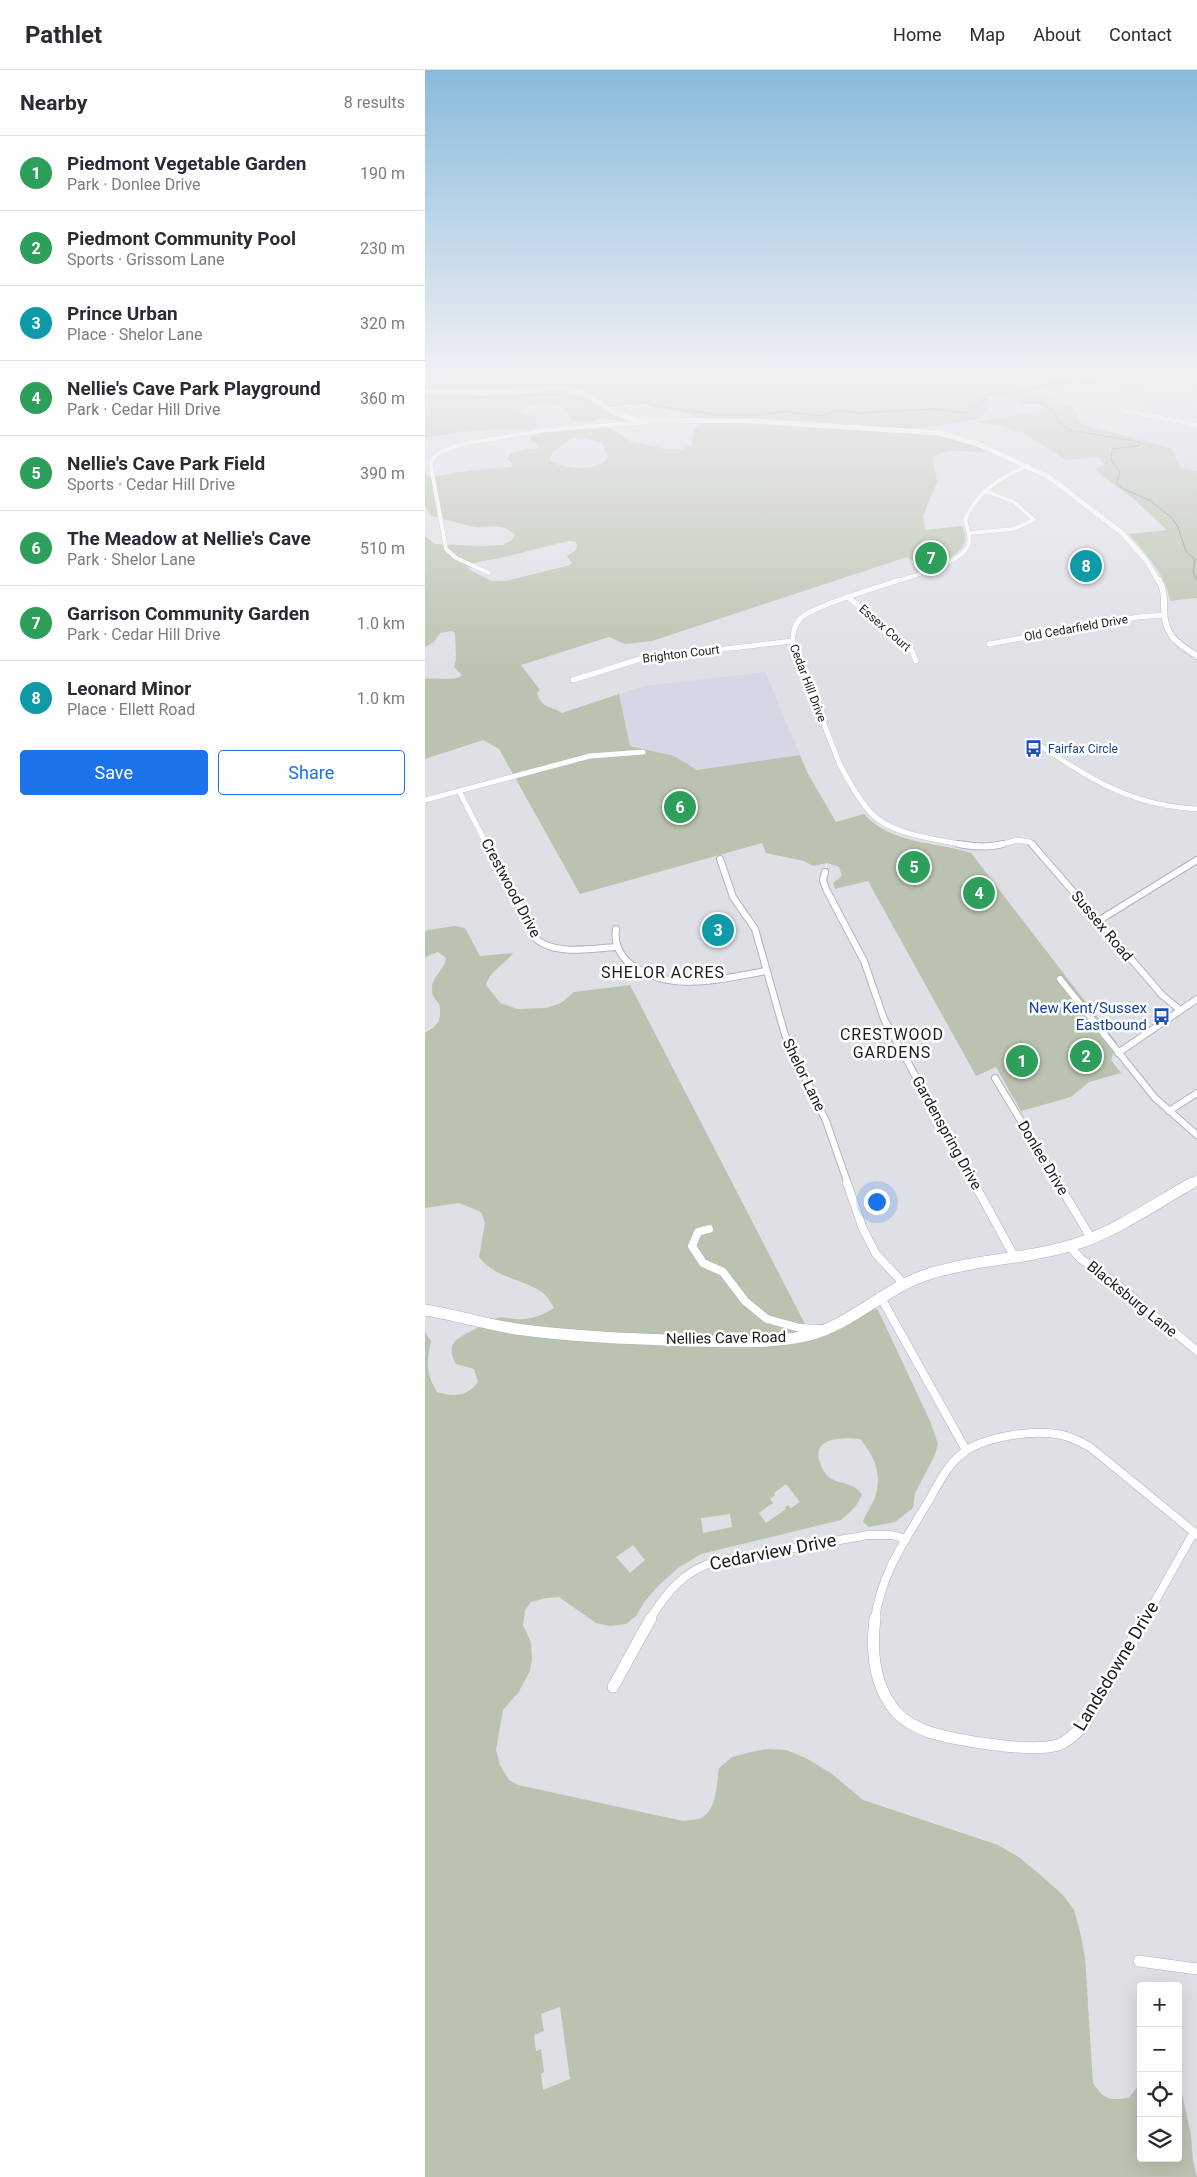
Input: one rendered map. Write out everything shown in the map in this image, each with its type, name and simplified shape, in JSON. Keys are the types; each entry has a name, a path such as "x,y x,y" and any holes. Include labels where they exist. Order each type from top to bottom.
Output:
{"street":[{"path":"433,474 446,549 456,558 489,573"},
{"name":"Cedar Hill Drive","path":"1010,474 974,499 965,518 965,523 970,533 970,540 967,547 958,557 948,563 820,607 805,615 794,628 792,641 840,765 867,809 873,815 886,824 904,832 973,846 990,847 1017,840 1025,840"},
{"path":"1043,474 1054,480 1112,524 1146,560 1161,584 1164,595 1164,615 1171,636 1178,644 1197,656"},
{"path":"970,533 1002,530 1034,520 1014,502 985,491"},
{"name":"Essex Court","path":"849,598 912,650 916,662"},
{"name":"Old Cedarfield Drive","path":"989,644 1138,616 1164,615"},
{"name":"Brighton Court","path":"573,680 641,659 792,641"},
{"path":"1031,740 1096,782 1124,796 1158,806 1197,810"},
{"path":"425,800 590,756 643,752"},
{"name":"Crestwood Drive","path":"459,791 536,939 544,946 561,949 617,947"},
{"name":"Sussex Road","path":"1025,840 1032,844 1162,995 1180,1010"},
{"name":"Shelor Lane","path":"720,859 733,897 755,929 789,1046 827,1121 863,1229 876,1254 903,1283"},
{"path":"1098,921 1197,860"},
{"name":"Gardenspring Drive","path":"825,872 823,880 826,889 864,961 884,1019 1014,1256"},
{"path":"616,929 614,940 617,947 637,969 654,978 671,982 699,982 766,971"},
{"path":"1060,979 1147,1089 1197,1135"},
{"path":"1119,1053 1197,1000"},
{"name":"Donlee Drive","path":"995,1078 1091,1238"},
{"path":"1169,1111 1175,1109 1197,1093"},
{"name":"Nellies Cave Road","path":"425,1310 447,1312 491,1325 601,1338 711,1342 763,1341 805,1336 825,1330 847,1319 880,1296 903,1283 943,1270 1069,1246 1091,1238 1197,1180"},
{"path":"709,1229 698,1232 692,1246 703,1263 723,1272 745,1301 767,1319 800,1328 825,1330"},
{"name":"Blacksburg Lane","path":"1069,1246 1081,1259 1113,1282 1197,1351"},
{"path":"880,1296 966,1450 988,1440 1040,1433 1057,1433 1075,1438 1090,1447 1196,1533"},
{"name":"Landsdowne Drive","path":"966,1450 948,1469 906,1539 884,1581 877,1605 874,1626 875,1658 879,1680 890,1703 905,1720 918,1728 933,1733 1038,1748 1057,1745 1067,1740 1085,1724 1196,1533"},
{"name":"Cedarview Drive","path":"613,1687 663,1599 679,1580 697,1568 728,1559 868,1535 891,1535 906,1539"},
{"path":"1139,1961 1197,1968"}],"shaded area":[{"path":"765,672 800,755 697,770 674,756 630,746 619,694 645,686"}],"green space":[{"path":"425,474 431,477 447,474 936,474 937,482 923,516 925,530 962,526 965,535 965,543 961,549 948,559 924,568 907,557 652,641 625,644 609,637 521,665 540,690 537,693 541,702 562,713 619,694 630,746 674,756 697,770 800,755 807,772 836,822 864,814 875,824 900,837 971,853 1117,1043 1111,1060 1121,1073 1089,1082 1071,1097 1021,1111 996,1067 976,1076 868,881 835,889 833,883 842,876 839,867 827,863 813,866 804,861 766,853 762,843 580,894 499,749 483,740 425,759 425,679 450,679 462,675 454,667 456,659 455,633 452,631 440,633 434,642 425,647 425,536 434,544 482,546 503,545 512,540 515,535 504,528 476,527 431,516 425,506","holes":["570,541 576,542 577,547 575,551 567,556 572,563 570,565 506,581 492,581 470,570 468,566 481,561 505,557 554,544"]},
{"path":"1101,474 1197,474 1197,598 1170,601 1160,573 1129,534 1167,530 1134,499"},
{"path":"455,926 465,928 480,956 513,953 494,972 486,985 500,1003 517,1009 546,1008 561,1003 574,992 630,985 805,1324 828,1323 861,1305 878,1310 930,1421 938,1444 934,1457 915,1493 913,1508 895,1522 869,1527 863,1522 874,1500 877,1489 876,1466 860,1439 830,1440 824,1443 818,1454 824,1471 833,1480 851,1486 862,1494 856,1505 841,1520 701,1554 678,1568 658,1586 645,1601 636,1616 626,1624 610,1626 596,1623 559,1597 531,1602 525,1610 523,1625 531,1642 532,1659 530,1671 518,1693 503,1710 496,1750 500,1765 509,1780 518,1785 683,1821 699,1819 710,1810 715,1797 719,1768 732,1757 766,1749 786,1750 806,1758 832,1774 863,1800 998,1845 1020,1858 1045,1879 1063,1895 1074,1910 1085,1957 1093,2083 1104,2096 1112,2099 1129,2098 1137,2087 1137,2162 1182,2162 1182,2093 1191,2135 1193,2161 1197,2177 425,2177 425,1332 431,1341 428,1362 430,1379 437,1392 454,1395 469,1391 478,1382 474,1369 456,1364 452,1350 456,1341 465,1334 495,1319 530,1318 544,1314 554,1308 543,1293 493,1270 479,1257 485,1223 481,1212 459,1203 425,1208 425,1033 439,1021 440,1006 434,998 432,985 446,958 438,952 425,957 425,932","holes":["786,1484 800,1502 791,1508 788,1505 785,1507 786,1509 766,1523 759,1513 773,1503 770,1499 775,1495 774,1493","730,1514 732,1527 703,1533 701,1518","633,1545 645,1560 630,1573 616,1557","560,2007 570,2079 543,2090 541,2074 544,2072 541,2049 536,2051 534,2035 544,2031 541,2014"]}],"water":[{"path":"1081,1047 1099,1060 1084,1070 1077,1064 1082,1060 1073,1052"}],"waterway":[{"path":"1119,474 1116,483 1124,489 1151,501 1172,518 1178,527 1186,551 1195,560 1193,572 1197,580"}],"place":[{"name":"Garrison Community Garden","path":"931,558"},
{"name":"Leonard Minor","path":"1086,566"},
{"name":"Fairfax Circle","path":"1034,749"},
{"name":"The Meadow at Nellie's Cave","path":"680,807"},
{"name":"Nellie's Cave Park Field","path":"914,867"},
{"name":"Nellie's Cave Park Playground","path":"979,893"},
{"name":"Prince Urban","path":"718,930"},
{"name":"New Kent/Sussex Eastbound","path":"1161,1017"},
{"name":"Piedmont Community Pool","path":"1086,1056"},
{"name":"Piedmont Vegetable Garden","path":"1022,1061"}],"district":[{"name":"SHELOR ACRES","path":"663,972"},
{"name":"CRESTWOOD GARDENS","path":"892,1043"}]}
